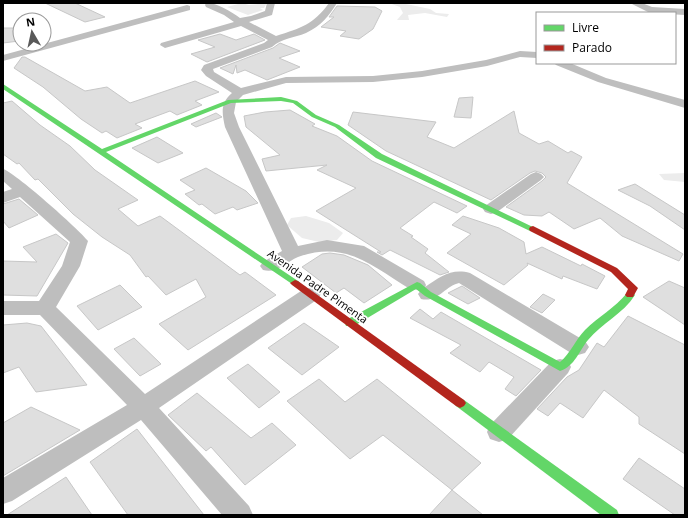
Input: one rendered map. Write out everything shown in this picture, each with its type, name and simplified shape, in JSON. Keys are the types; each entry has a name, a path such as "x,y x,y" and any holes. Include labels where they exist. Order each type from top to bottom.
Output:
{"street":[{"path":"165,45 237,21 253,19 269,13 272,3"},
{"path":"332,3 322,19 302,31 275,39 268,45 208,67 207,70 234,96 281,99 295,102 314,116 345,130 364,147 379,156 551,237 614,270 633,288 632,294 626,302 588,334 566,364 560,367 499,432"},
{"path":"634,3 650,10 685,12"},
{"path":"3,58 195,6"},
{"path":"52,40 195,6 237,21 275,39"},
{"path":"101,152 234,96 286,80 372,79 422,74 487,64 520,54 536,55"},
{"path":"562,64 602,80 685,104"},
{"name":"Avenida Padre Pimenta","path":"3,86 311,294 612,515"},
{"path":"234,96 228,113 232,127 258,179 292,254"},
{"path":"3,173 79,241 79,249 45,308"},
{"path":"491,209 536,177"},
{"path":"3,198 23,190"},
{"path":"269,266 292,254 327,245 358,250 423,290 560,367"},
{"path":"350,322 453,277 463,277 578,347"},
{"path":"3,492 143,407 311,294"},
{"path":"3,308 45,308 143,407 239,515"}],"shaded area":[{"path":"242,3 249,5 267,3 264,8 260,8 263,10 248,15 227,7"},
{"path":"389,3 418,3 406,4 430,9 436,13 449,14 447,17 425,13 408,15 409,20 397,20 403,13 400,7"},
{"path":"685,173 685,182 664,180 659,174"},
{"path":"306,216 329,223 343,233 337,240 319,242 302,238 287,225 291,218"}],"building":[{"path":"45,3 75,3 105,17 85,22"},
{"path":"337,6 375,7 382,11 373,29 359,39 340,36 346,31 321,27 334,17 329,17"},
{"path":"3,28 12,28 12,42 3,43"},
{"path":"220,34 236,40 254,34 265,40 207,62 191,54 215,47 198,40"},
{"path":"280,43 300,51 279,58 300,67 267,80 245,70 237,73 236,65 233,74 220,68 273,48"},
{"path":"22,57 25,57 85,91 107,87 130,103 195,81 219,92 195,101 202,105 177,115 170,111 135,124 142,128 117,138 106,131 102,133 81,119 43,87 14,68"},
{"path":"473,97 471,118 454,117 459,98"},
{"path":"12,101 40,125 70,146 95,170 138,200 118,209 138,226 160,216 240,275 245,272 276,295 188,350 159,324 206,297 196,279 166,295 148,276 146,277 130,255 102,237 73,214 38,179 35,180 19,163 17,164 3,154 3,103"},
{"path":"290,110 315,124 312,126 337,136 372,161 467,206 457,213 434,202 400,228 413,236 411,237 428,249 425,253 449,272 440,275 390,250 382,255 377,252 381,252 316,211 356,188 317,170 327,165 266,171 262,159 280,155 246,127 244,116 265,112"},
{"path":"514,111 519,133 539,144 548,141 568,153 571,151 582,157 567,183 683,254 679,261 622,236 600,218 574,229 549,212 542,216 524,215 506,207 542,181 546,177 542,173 535,171 530,173 491,200 386,151 348,125 353,112 436,122 427,137 454,148"},
{"path":"216,113 222,117 196,127 191,124"},
{"path":"157,137 183,153 158,163 132,148"},
{"path":"206,168 246,191 258,203 237,210 233,207 215,214 202,204 199,205 185,194 195,190 180,180"},
{"path":"635,184 685,215 685,230 650,206 618,190"},
{"path":"19,199 38,215 9,228 3,221 3,204"},
{"path":"463,216 499,228 524,242 526,254 542,247 581,266 582,264 605,276 597,289 563,276 562,279 527,263 528,265 504,285 447,253 471,234 452,225"},
{"path":"56,234 68,243 37,296 3,295 3,261 37,262 23,247"},
{"path":"330,253 344,255 368,265 392,285 364,303 344,288 336,293 302,267 322,254"},
{"path":"669,281 685,288 685,325 643,297"},
{"path":"120,285 142,307 98,330 77,306"},
{"path":"462,286 480,298 468,304 448,293"},
{"path":"543,294 555,300 542,313 530,307"},
{"path":"420,309 433,319 441,312 541,370 516,396 505,389 514,377 489,362 480,372 450,353 461,345 410,318"},
{"path":"628,316 685,345 685,454 639,424 639,417 604,390 583,418 560,403 548,416 537,409 567,377 579,370 597,343 604,347"},
{"path":"27,323 41,326 87,385 36,392 19,367 3,373 3,325"},
{"path":"304,323 339,347 302,375 268,348"},
{"path":"134,338 161,364 140,376 114,349"},
{"path":"248,364 280,392 259,408 227,378"},
{"path":"319,379 345,402 377,379 481,463 452,490 383,435 350,459 287,401"},
{"path":"197,393 251,438 272,423 296,445 245,485 211,447 206,451 168,415"},
{"path":"31,407 80,430 3,476 3,423"},
{"path":"137,429 204,515 128,515 90,462"},
{"path":"639,458 685,489 685,515 675,515 623,479"},
{"path":"66,477 92,515 7,515"},
{"path":"452,490 483,515 429,515"}],"traffic: fast":[{"path":"3,86 295,283"},
{"path":"101,152 230,101 281,99 295,102 314,116 337,126 379,156 533,229"},
{"path":"350,323 417,285 428,294 560,367 571,358 589,332 620,307 630,295"},
{"path":"460,403 612,515"}],"traffic: jam":[{"path":"533,229 614,270 633,288 630,295"},
{"path":"295,283 460,403"}]}
